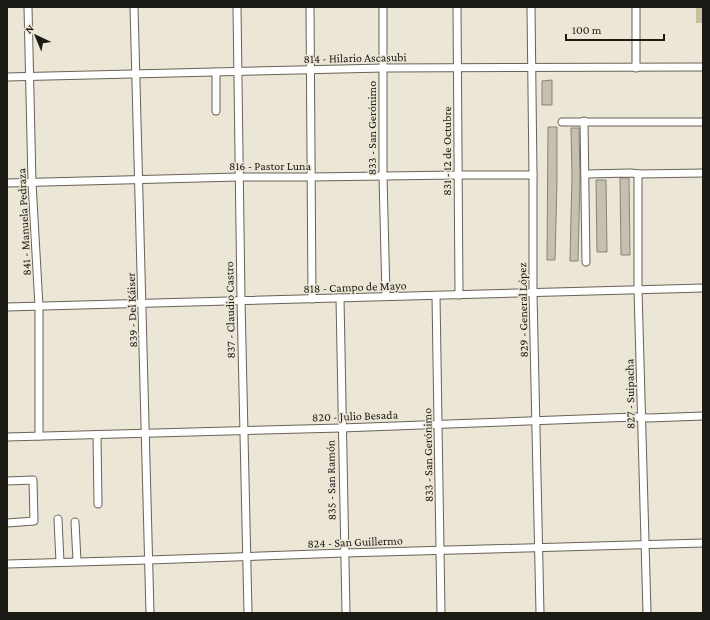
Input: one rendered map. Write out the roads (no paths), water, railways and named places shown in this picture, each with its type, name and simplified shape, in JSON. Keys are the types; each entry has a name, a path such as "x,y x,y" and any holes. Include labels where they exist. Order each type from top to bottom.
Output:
{"street":[{"name":"841 - Manuela Pedraza","path":"28,7 32,183 39,306 39,436"},
{"name":"839 - Del Káiser","path":"134,7 150,613"},
{"name":"837 - Claudio Castro","path":"237,7 238,176 248,613"},
{"path":"310,7 312,299"},
{"name":"833 - San Gerónimo","path":"384,7 383,176 386,296"},
{"name":"831 - 12 de Octubre","path":"457,7 459,295"},
{"name":"829 - General López","path":"531,7 533,293 540,613"},
{"path":"636,7 636,68"},
{"name":"814 - Hilario Ascasubi","path":"7,77 384,68 703,67"},
{"path":"216,72 216,111"},
{"path":"584,121 586,174 586,262"},
{"path":"562,122 703,122"},
{"path":"586,174 631,172 639,174 703,173"},
{"name":"827 - Suipacha","path":"639,174 638,290 646,613"},
{"name":"816 - Pastor Luna","path":"7,184 238,176 311,177 533,175"},
{"name":"818 - Campo de Mayo","path":"7,307 703,288"},
{"name":"833 - San Gerónimo","path":"436,296 441,613"},
{"name":"835 - San Ramón","path":"340,298 341,428 346,613"},
{"name":"820 - Julio Besada","path":"7,437 703,416"},
{"path":"97,435 98,504"},
{"path":"7,481 33,480 34,521 7,522"},
{"path":"58,519 60,562"},
{"path":"75,522 77,562"},
{"name":"824 - San Guillermo","path":"7,564 703,543"}]}
